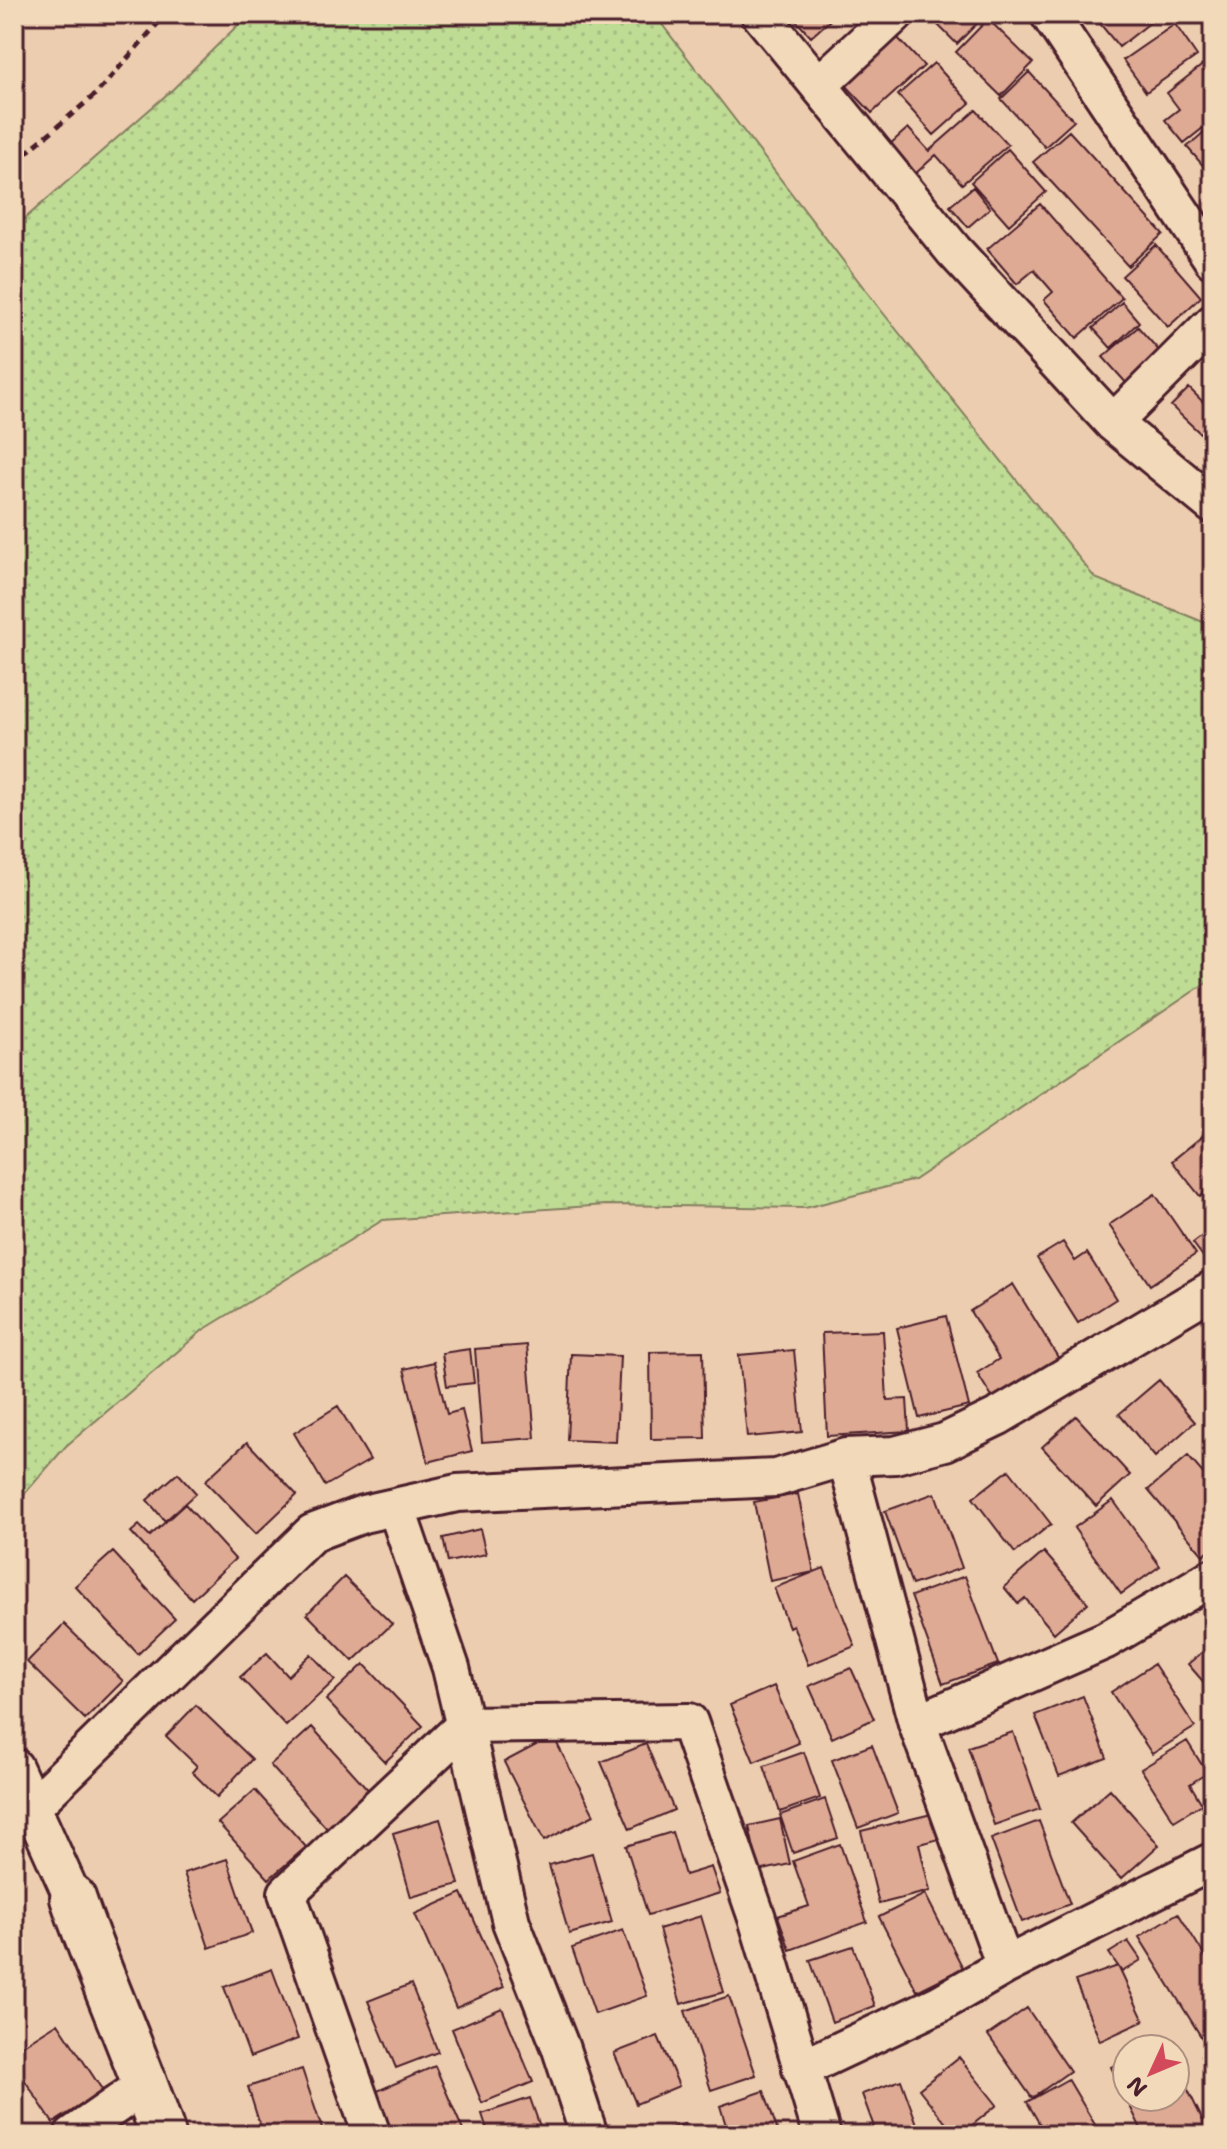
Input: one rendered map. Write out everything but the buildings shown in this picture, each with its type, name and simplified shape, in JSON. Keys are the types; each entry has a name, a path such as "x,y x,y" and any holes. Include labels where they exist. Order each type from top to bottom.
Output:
{"street":[{"path":"760,14 954,251 1113,423 1213,505"},
{"path":"819,85 895,14"},
{"path":"1049,14 1213,260"},
{"path":"1113,423 1213,323"},
{"path":"33,1806 312,1533 337,1521 457,1493 776,1478 846,1457 895,1455 945,1442 999,1416 1213,1289"},
{"path":"846,1457 917,1723 1005,1966"},
{"path":"396,1507 451,1668 511,1922 560,2046 589,2135"},
{"path":"917,1723 1106,1640 1213,1577"},
{"path":"372,2135 287,1893 465,1725 689,1722 757,1918 822,2135"},
{"path":"14,1767 73,1898 163,2135"},
{"path":"801,2069 939,2004 1005,1966 1213,1861"},
{"path":"73,2135 146,2084"}],"path":[{"path":"14,163 96,94 166,14"}],"green space":[{"path":"249,14 654,14 880,309 1095,578 1213,626 1213,978 914,1180 805,1208 606,1205 383,1220 203,1330 66,1446 14,1506 14,228 173,89"}]}
